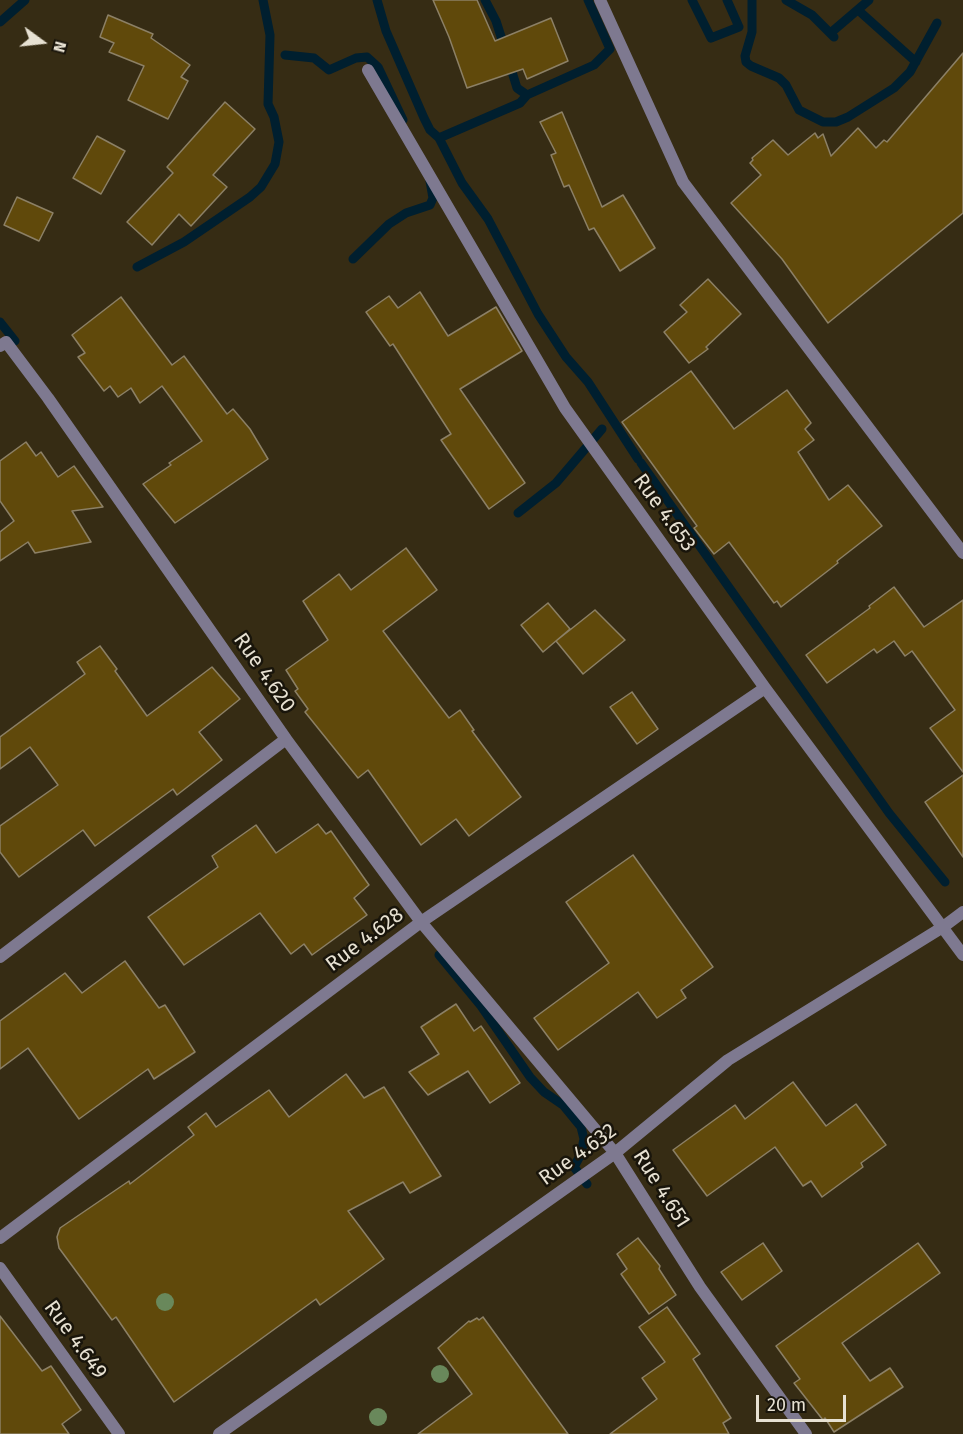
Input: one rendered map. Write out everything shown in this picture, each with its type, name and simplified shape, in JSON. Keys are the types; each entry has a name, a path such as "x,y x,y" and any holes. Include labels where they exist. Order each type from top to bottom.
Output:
{"street":[{"path":"600,0 683,182 963,553"},
{"name":"Rue 4.653","path":"368,70 565,408 765,688 963,955"},
{"name":"Rue 4.620","path":"0,957 286,739 48,398 2,341"},
{"name":"Rue 4.628","path":"0,1238 421,922 765,688"},
{"name":"Rue 4.651","path":"286,739 421,922 615,1153 700,1287 806,1434"},
{"name":"Rue 4.632","path":"219,1434 615,1153 728,1060 943,927 963,912"},
{"name":"Rue 4.649","path":"0,1268 119,1434"}],"building":[{"path":"433,0 477,0 495,41 551,18 568,61 527,79 523,69 467,88"},
{"path":"108,15 153,34 151,38 190,65 181,77 188,81 168,119 128,100 144,66 109,52 114,43 100,37"},
{"path":"963,53 963,213 828,323 782,259 731,203 761,175 750,163 752,158 773,140 788,155 815,133 818,138 823,134 831,156 858,128 876,148 884,140 887,142"},
{"path":"225,102 255,129 213,175 227,187 191,226 179,214 152,245 127,222 173,173 167,167"},
{"path":"562,112 602,207 623,195 655,248 620,271 594,228 589,230 569,185 564,187 551,155 556,153 540,122"},
{"path":"97,136 125,151 101,194 73,178"},
{"path":"17,197 53,213 39,241 4,225"},
{"path":"708,279 741,314 706,347 708,349 689,363 664,332 687,312 680,305"},
{"path":"420,292 448,336 496,307 522,351 460,389 525,483 489,509 441,440 451,434 393,344 390,346 366,312 389,296 398,308"},
{"path":"121,297 172,365 184,356 227,414 233,409 250,429 268,459 175,523 143,484 202,441 162,386 140,403 131,388 118,397 110,386 104,391 78,357 85,353 72,335"},
{"path":"691,371 734,429 787,390 811,423 805,429 814,440 798,452 829,500 848,485 882,526 781,607 777,601 774,603 729,542 714,554 694,528 697,526 622,422"},
{"path":"26,442 36,456 41,452 58,477 74,466 103,507 72,511 91,542 35,553 28,542 0,561 0,532 14,521 0,501 0,461"},
{"path":"406,548 437,590 383,631 449,718 460,710 474,730 472,731 521,797 469,836 456,819 421,845 368,770 358,778 305,712 308,709 295,691 298,689 286,670 328,640 303,601 339,574 351,590"},
{"path":"894,587 924,627 963,600 963,772 930,728 955,710 912,651 905,656 894,641 877,653 874,649 827,683 806,655 870,608 869,606"},
{"path":"548,603 570,629 543,652 521,625"},
{"path":"595,610 625,640 583,674 556,641"},
{"path":"100,646 147,716 212,667 240,699 199,732 222,760 177,795 173,789 95,846 83,830 19,877 0,852 0,826 58,785 30,747 0,769 0,737 85,674 77,662"},
{"path":"632,692 658,729 637,744 610,707"},
{"path":"963,775 963,857 925,802"},
{"path":"318,824 326,834 331,831 369,885 354,898 367,915 312,955 304,944 291,954 260,913 184,965 148,917 218,867 212,856 256,825 276,853"},
{"path":"633,855 713,967 681,990 686,998 657,1018 638,992 558,1050 534,1018 609,963 566,902"},
{"path":"125,961 159,1008 165,1005 195,1052 154,1079 148,1069 79,1119 28,1048 0,1069 0,1021 65,973 82,993"},
{"path":"456,1004 474,1031 481,1026 520,1083 490,1103 468,1071 428,1095 409,1072 439,1054 421,1027"},
{"path":"346,1074 364,1098 384,1087 441,1176 410,1193 403,1182 348,1211 384,1259 320,1305 316,1299 174,1402 116,1317 112,1320 59,1248 57,1237 60,1228 129,1181 130,1184 194,1135 188,1127 206,1113 216,1127 269,1090 289,1117"},
{"path":"793,1082 826,1126 856,1104 886,1145 861,1163 863,1167 822,1197 811,1181 803,1186 775,1147 707,1196 673,1150 735,1105 745,1119"},
{"path":"638,1238 660,1266 659,1269 676,1295 649,1314 621,1274 627,1269 617,1254"},
{"path":"763,1243 782,1271 742,1300 721,1272"},
{"path":"918,1243 940,1273 842,1343 870,1381 890,1368 903,1387 834,1432 825,1418 823,1420 794,1383 800,1379 776,1346"},
{"path":"667,1307 700,1354 693,1359 731,1418 723,1423 729,1434 610,1434 657,1399 642,1378 665,1362 639,1327"},
{"path":"0,1316 42,1371 51,1366 81,1410 62,1424 69,1434 0,1434"},
{"path":"483,1317 568,1434 418,1434 472,1394 438,1348 469,1321"}],"waterway":[{"path":"0,22 25,0"},
{"path":"137,267 184,242 250,197 261,187 275,164 279,142 274,117 268,104 270,35 263,0"},
{"path":"377,0 386,31 430,130 439,138 462,183 488,219 538,314 566,357 588,382 638,459"},
{"path":"485,0 496,21 505,49"},
{"path":"439,138 520,103 527,95 594,65 610,49 588,0"},
{"path":"692,0 711,38 739,27 727,0"},
{"path":"752,0 752,32 745,56 746,62 779,78 786,85 799,110 823,122 836,122 848,117 894,88 910,72 937,23"},
{"path":"786,0 812,15 834,37"},
{"path":"834,30 869,0"},
{"path":"858,10 916,62"},
{"path":"285,55 314,58 329,70 356,58 367,57 378,67 403,120"},
{"path":"509,62 517,88 527,95"},
{"path":"353,259 389,224 406,213 430,205 433,198 430,181"},
{"path":"0,322 15,341"},
{"path":"518,513 556,483 602,429"},
{"path":"641,463 665,497"},
{"path":"667,500 889,813 945,882"},
{"path":"439,955 481,1006 530,1077 544,1092 563,1105 581,1127 584,1139 581,1154 574,1167 587,1184"}]}
